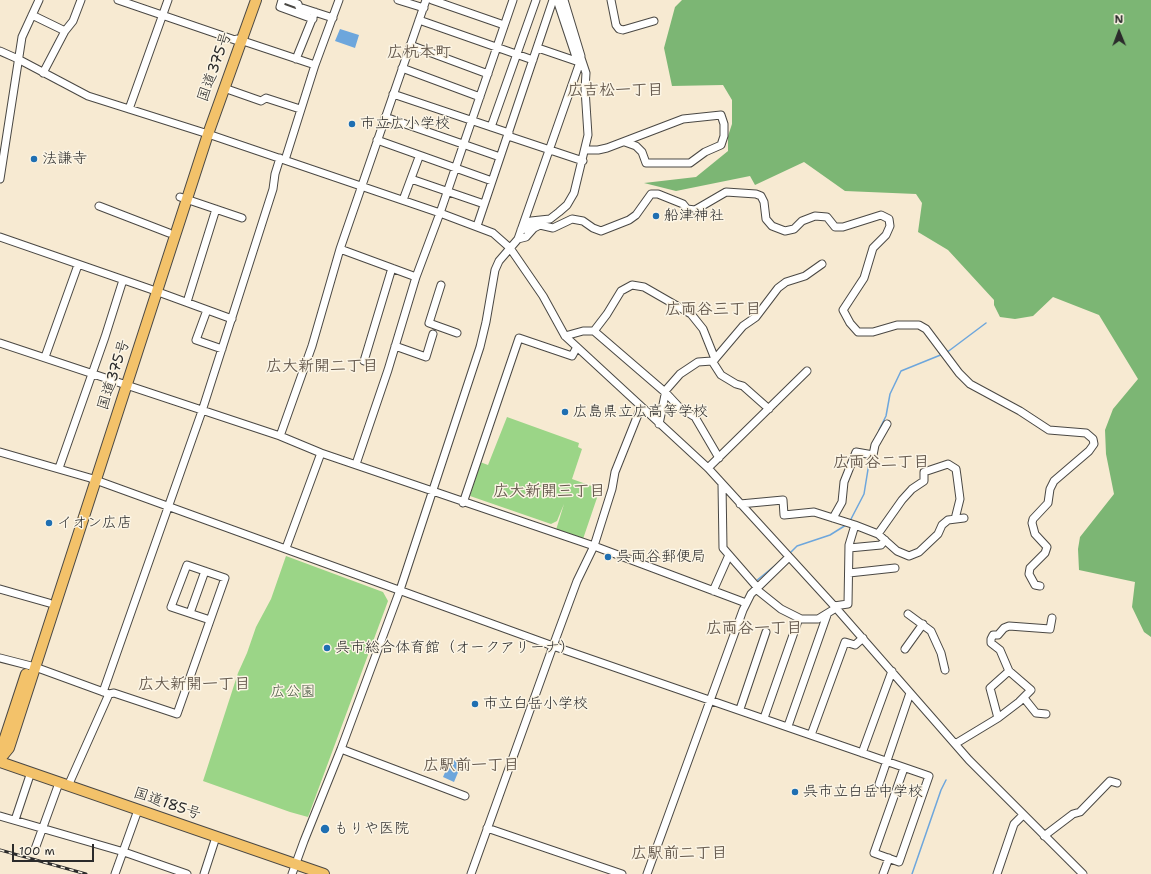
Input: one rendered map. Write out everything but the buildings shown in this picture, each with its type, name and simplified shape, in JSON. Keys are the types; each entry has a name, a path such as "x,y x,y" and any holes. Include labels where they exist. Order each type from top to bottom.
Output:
{"highway":[{"name":"国道375号","path":"204,133 224,88 249,0"},
{"name":"国道375号","path":"0,753 32,667 204,133 237,40 256,0"},
{"name":"国道375号","path":"153,290 169,233 183,198"},
{"name":"国道375号","path":"0,760 9,748 50,603 93,479"},
{"name":"国道185号","path":"0,760 64,784 324,874"}],"street":[{"path":"0,179 22,36 39,0"},
{"path":"43,73 65,31 73,21 81,0"},
{"path":"118,0 315,65"},
{"path":"129,109 168,0"},
{"path":"282,0 280,7 314,16 333,18"},
{"path":"287,0 298,4 299,7 314,16"},
{"path":"35,849 43,828 106,693 168,505 202,411 232,319 274,190 275,174 282,159 315,65 340,0"},
{"path":"398,0 424,8"},
{"path":"280,436 312,346 340,249 426,0"},
{"path":"432,0 504,24"},
{"path":"491,127 536,0"},
{"path":"477,226 533,60 558,0"},
{"path":"521,230 525,229 531,221 535,219 550,219 567,205 574,194 588,135 585,89 586,73 579,60 558,0"},
{"path":"611,0 616,25 619,29 623,30 654,22"},
{"path":"356,464 416,277 472,121 511,1"},
{"path":"32,14 65,31"},
{"path":"296,59 314,16"},
{"path":"419,20 533,60"},
{"path":"410,45 488,74"},
{"path":"538,48 579,60"},
{"path":"0,52 18,59 88,96 404,200 493,233 510,248 543,296 565,336 708,468 863,638 955,744 1083,874"},
{"path":"292,874 341,750 400,590 480,346 486,322 494,270 499,261 518,239 579,60"},
{"path":"402,68 480,97"},
{"path":"224,88 261,101 266,98 300,109"},
{"path":"393,94 491,127 549,150 582,161"},
{"path":"585,150 598,150 625,142 683,119 720,115 724,124 724,136 720,145 706,152 690,163 646,163 642,152 636,146 625,142"},
{"path":"385,117 500,157"},
{"path":"377,140 419,157 492,181"},
{"path":"404,200 419,157"},
{"path":"411,179 484,204"},
{"path":"518,239 526,237 534,228 540,225 553,228 572,219 583,221 593,228 601,231 629,220 636,215 651,194 658,194 682,204 687,209 695,210 726,192 756,194 761,196 764,202 766,219 772,226 785,231 794,229 802,221 815,216 827,217 835,227 843,228 880,215 889,220 890,226 874,248 864,278 843,310 850,323 858,332 873,332 897,325 919,325 926,329 959,373 970,384 1020,411 1049,430 1086,433 1093,439 1094,444 1089,451 1068,467 1054,481 1050,489 1048,503 1033,519 1032,523 1035,534 1047,547 1045,553 1030,568 1029,574 1036,585 1040,586"},
{"path":"183,198 242,218"},
{"path":"98,206 169,233"},
{"path":"187,302 216,209"},
{"path":"0,238 153,290 232,319"},
{"path":"340,249 416,277"},
{"path":"659,424 666,393 680,374 698,362 714,360 743,326 756,317 778,288 786,282 805,276 822,264"},
{"path":"45,357 78,265"},
{"path":"364,361 392,268"},
{"path":"59,468 105,337 123,280"},
{"path":"441,285 429,323 457,333"},
{"path":"594,331 607,314 621,291 632,285 644,287 691,314 703,329 721,375 736,384 743,386 769,409"},
{"path":"206,310 196,340 222,349"},
{"path":"565,336 594,331 666,393 679,407 695,417 719,458"},
{"path":"395,346 426,357 433,334"},
{"path":"464,503 519,338 572,356 577,347"},
{"path":"0,343 280,436 321,453 432,490 464,503 594,546 746,603"},
{"path":"708,468 807,371"},
{"path":"471,874 577,581 594,546 612,489 615,472 641,407"},
{"path":"833,518 842,502 844,482 856,452 874,455 875,445 887,424"},
{"path":"0,452 59,468 168,505 553,646 740,709 929,776 899,862 874,853 904,768"},
{"path":"286,548 321,453"},
{"path":"878,534 902,500 912,489 924,481 924,472 948,464 956,469 960,499 955,519"},
{"path":"722,484 723,548 757,588 781,610 799,618 818,619 827,615 835,607 848,604 849,548 855,525"},
{"path":"740,504 783,500 784,516 814,512 855,525 878,534 897,551 909,556 919,552 938,534 942,525 948,520 964,518"},
{"path":"849,548 881,545 885,540"},
{"path":"713,591 729,555"},
{"path":"647,874 703,716 711,699 746,603 757,588 789,557"},
{"path":"0,658 32,667 106,693 114,693 176,714 210,620 225,578 187,565 172,607 210,620"},
{"path":"849,573 895,568"},
{"path":"190,613 205,571"},
{"path":"0,589 50,603"},
{"path":"908,614 931,631 935,638 945,670"},
{"path":"788,726 827,615"},
{"path":"764,718 799,618"},
{"path":"955,744 998,718 1024,698 1031,690 1009,671 1000,650 991,643 993,635 998,635 1004,628 1009,626 1050,629 1052,618"},
{"path":"905,648 923,624"},
{"path":"740,709 766,632"},
{"path":"812,734 845,642 855,645 863,638"},
{"path":"862,753 892,671"},
{"path":"998,718 990,688 1009,671"},
{"path":"879,784 910,693"},
{"path":"1024,698 1036,713 1046,714"},
{"path":"341,750 465,796"},
{"path":"15,820 31,772"},
{"path":"1044,836 1073,814 1080,812 1110,781 1117,783"},
{"path":"115,874 138,810"},
{"path":"997,874 1014,824 1023,814"},
{"path":"0,816 123,852 187,874"},
{"path":"487,828 622,874"},
{"path":"204,874 216,837"},
{"path":"883,874 889,858"}],"green space":[{"path":"682,0 1151,0 1151,637 1144,632 1132,607 1135,582 1079,570 1078,549 1080,537 1114,494 1106,454 1105,430 1113,409 1138,379 1099,315 1053,297 1033,316 1015,319 1000,317 994,305 994,300 948,250 918,232 922,203 916,194 845,191 804,162 755,185 750,176 676,191 644,183 696,177 728,151 728,136 732,124 732,100 723,85 672,86 664,48 675,7"},
{"path":"507,417 579,443 578,447 582,449 572,479 600,489 583,539 556,530 564,504 557,521 551,524 470,496 480,462 488,465"},
{"name":"広公園","path":"286,556 383,592 388,601 308,817 203,781 238,673 256,627 271,599"}],"water":[{"path":"340,29 359,35 355,48 335,41"},
{"path":"451,759 462,763 454,782 443,777"}],"waterway":[{"path":"946,353 986,323"},
{"path":"879,430 886,416 890,394 901,371 943,354"},
{"path":"850,521 864,494 870,457"},
{"path":"790,553 797,546 830,535 846,525"},
{"path":"756,581 777,564"},
{"path":"912,874 941,790 946,780"}],"railway":[{"path":"0,850 86,874"}],"place":[{"name":"市立広小学校","path":"352,124"},
{"name":"法謙寺","path":"34,159"},
{"name":"船津神社","path":"656,216"},
{"name":"広島県立広高等学校","path":"565,412"},
{"name":"イオン広店","path":"49,523"},
{"name":"呉両谷郵便局","path":"608,557"},
{"name":"呉市総合体育館（オークアリーナ）","path":"327,648"},
{"name":"市立白岳小学校","path":"475,704"},
{"name":"呉市立白岳中学校","path":"795,792"},
{"name":"もりや医院","path":"325,829"}],"district":[{"name":"広杭本町","path":"419,53"},
{"name":"広吉松一丁目","path":"615,91"},
{"name":"広両谷三丁目","path":"713,310"},
{"name":"広大新開二丁目","path":"322,367"},
{"name":"広両谷二丁目","path":"881,463"},
{"name":"広大新開三丁目","path":"549,492"},
{"name":"広両谷一丁目","path":"754,629"},
{"name":"広大新開一丁目","path":"194,685"},
{"name":"広駅前一丁目","path":"471,766"},
{"name":"広駅前二丁目","path":"679,854"}]}
